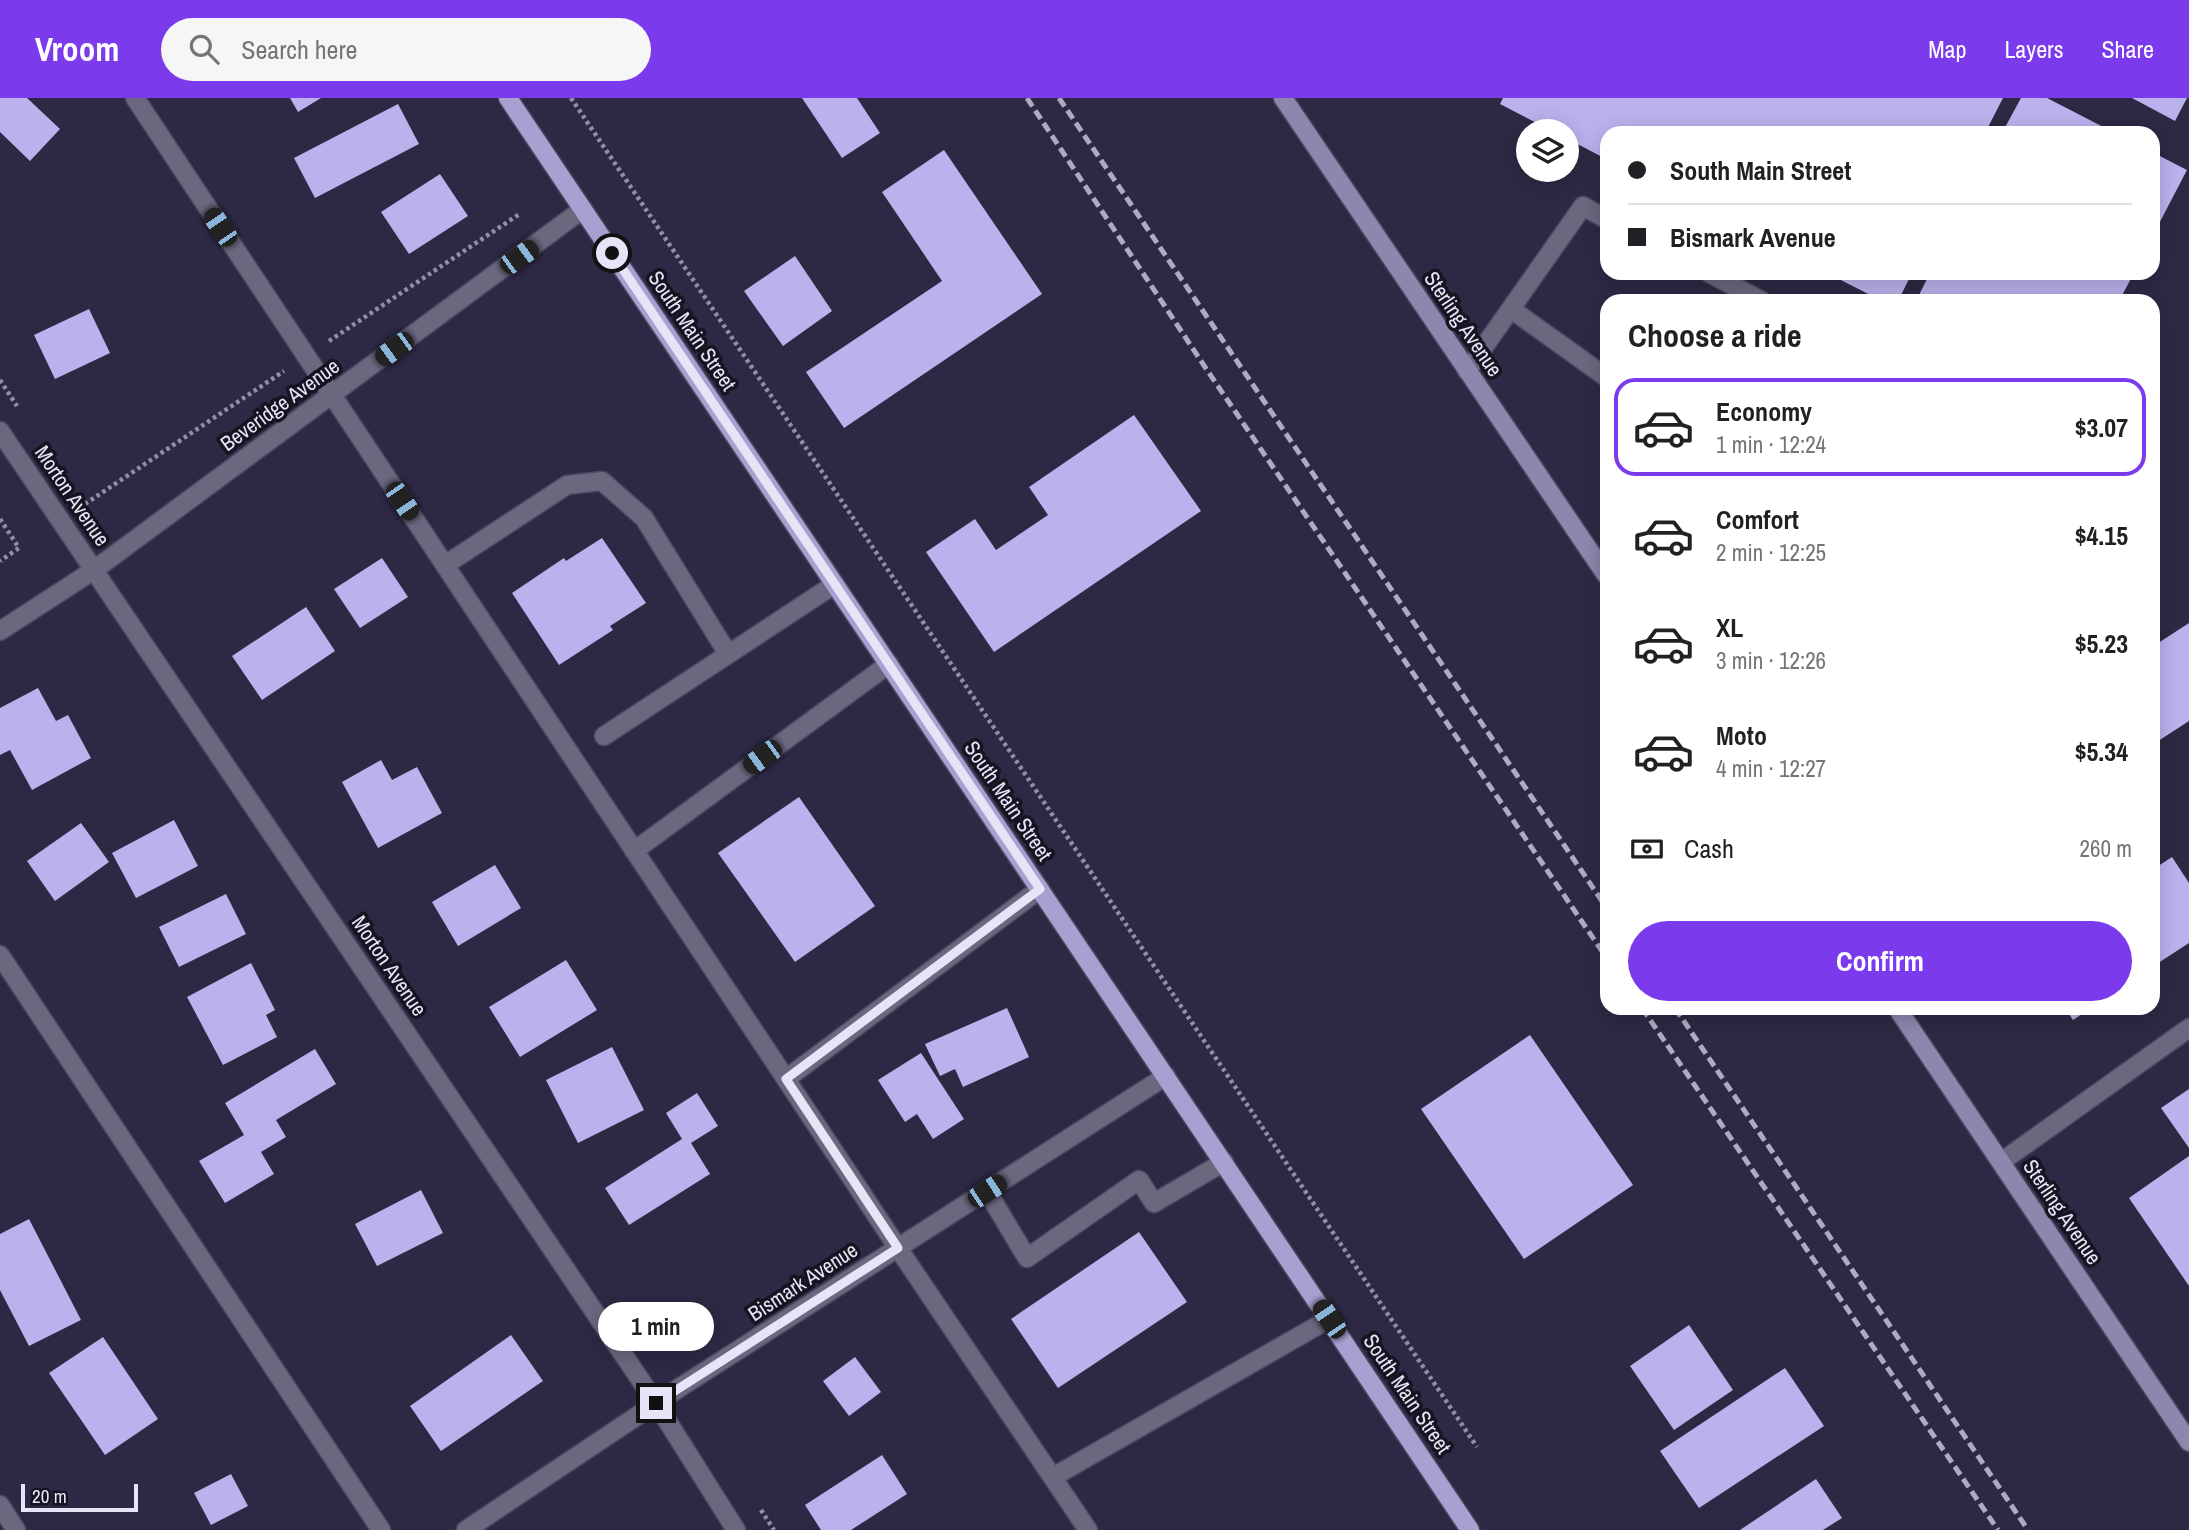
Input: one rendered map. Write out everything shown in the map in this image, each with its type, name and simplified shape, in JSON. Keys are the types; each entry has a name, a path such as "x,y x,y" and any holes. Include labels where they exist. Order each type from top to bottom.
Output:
{"main road":[{"name":"South Main Street","path":"508,98 1471,1530"}],"street":[{"path":"135,98 1088,1530"},
{"name":"Sterling Avenue","path":"1283,98 1600,566"},
{"path":"1467,371 1583,206 1600,216"},
{"name":"Beveridge Avenue","path":"0,631 94,570 583,209"},
{"path":"1722,280 1749,294"},
{"path":"1511,309 1600,373"},
{"name":"Morton Avenue","path":"0,431 656,1403 736,1530"},
{"path":"445,565 567,485 602,481 644,518 728,654"},
{"path":"604,736 835,584"},
{"path":"634,850 889,664"},
{"path":"786,1079 1040,889"},
{"path":"0,955 381,1530"},
{"name":"Sterling Avenue","path":"1902,1015 2189,1442"},
{"path":"2001,1162 2189,1028"},
{"name":"Bismark Avenue","path":"466,1530 656,1403 1166,1076"},
{"path":"987,1191 1027,1258 1139,1181 1154,1203 1224,1162"},
{"path":"1053,1477 1329,1319"},
{"path":"0,1505 16,1530"}],"path":[{"path":"571,98 1477,1447"},
{"path":"0,519 19,548 0,561"}],"building":[{"path":"0,98 27,98 60,129 30,161 0,132"},
{"path":"290,98 321,98 298,112"},
{"path":"802,98 857,98 880,133 842,158"},
{"path":"1503,98 2003,98 1989,126 1600,126 1600,156 1579,145 1579,119 1529,119 1500,104"},
{"path":"2021,98 2047,98 2101,126 2006,126"},
{"path":"2132,98 2187,98 2175,121"},
{"path":"398,104 419,144 315,198 294,158"},
{"path":"944,150 1042,294 844,428 806,372 942,281 882,192"},
{"path":"2160,156 2187,170 2160,222"},
{"path":"440,174 468,216 409,254 381,212"},
{"path":"795,256 832,311 783,346 744,291"},
{"path":"1841,280 1908,280 1902,294 1868,294"},
{"path":"1926,280 2130,280 2123,294 1920,294"},
{"path":"89,309 110,353 55,379 34,335"},
{"path":"1134,415 1201,511 994,652 926,552 975,519 996,550 1048,515 1029,487"},
{"path":"602,538 646,603 610,626 613,630 559,665 512,593 564,558 566,561"},
{"path":"382,558 408,597 360,628 334,589"},
{"path":"306,607 335,651 262,700 232,656"},
{"path":"2189,623 2189,721 2160,740 2160,642"},
{"path":"38,688 56,721 68,715 91,758 32,790 10,750 0,755 0,708"},
{"path":"381,760 392,780 417,767 442,813 378,848 342,782"},
{"path":"799,797 875,906 795,962 718,853"},
{"path":"174,820 198,866 136,898 112,853"},
{"path":"81,823 109,862 55,901 27,861"},
{"path":"2172,857 2189,883 2189,943 2160,962 2160,865"},
{"path":"495,865 521,908 458,946 432,902"},
{"path":"226,894 246,934 179,967 159,927"},
{"path":"566,960 597,1010 520,1057 489,1007"},
{"path":"251,963 275,1010 266,1015 277,1037 223,1065 187,997"},
{"path":"1007,1008 1029,1057 963,1087 955,1069 940,1076 925,1044"},
{"path":"1530,1035 1633,1185 1524,1259 1421,1109"},
{"path":"612,1047 644,1110 578,1143 546,1080"},
{"path":"315,1049 336,1084 276,1120 286,1137 261,1152 274,1174 225,1203 199,1161 244,1135 225,1103"},
{"path":"921,1053 964,1119 933,1139 917,1114 905,1122 878,1080"},
{"path":"2189,1089 2189,1148 2161,1108"},
{"path":"697,1093 718,1126 691,1143 710,1174 629,1225 605,1188 682,1139 666,1113"},
{"path":"2189,1156 2189,1286 2129,1198"},
{"path":"421,1190 443,1233 377,1266 355,1224"},
{"path":"29,1219 81,1320 29,1346 0,1290 0,1234"},
{"path":"1139,1232 1187,1302 1058,1388 1011,1319"},
{"path":"1689,1325 1733,1390 1674,1430 1630,1366"},
{"path":"511,1335 543,1381 441,1451 410,1406"},
{"path":"103,1337 158,1419 105,1455 49,1373"},
{"path":"855,1357 881,1392 849,1416 823,1381"},
{"path":"1785,1368 1824,1426 1699,1508 1660,1451"},
{"path":"882,1455 907,1494 851,1530 821,1530 805,1505"},
{"path":"231,1474 248,1506 211,1525 194,1493"},
{"path":"1816,1479 1842,1518 1823,1530 1740,1530"}],"railway":[{"path":"1027,98 1207,370 1600,948"},
{"path":"1059,98 1600,898"},
{"path":"1647,1015 1998,1530"},
{"path":"1680,1015 2028,1530"}],"route":[{"path":"612,253 1040,889 786,1079 898,1248 656,1403"}]}
